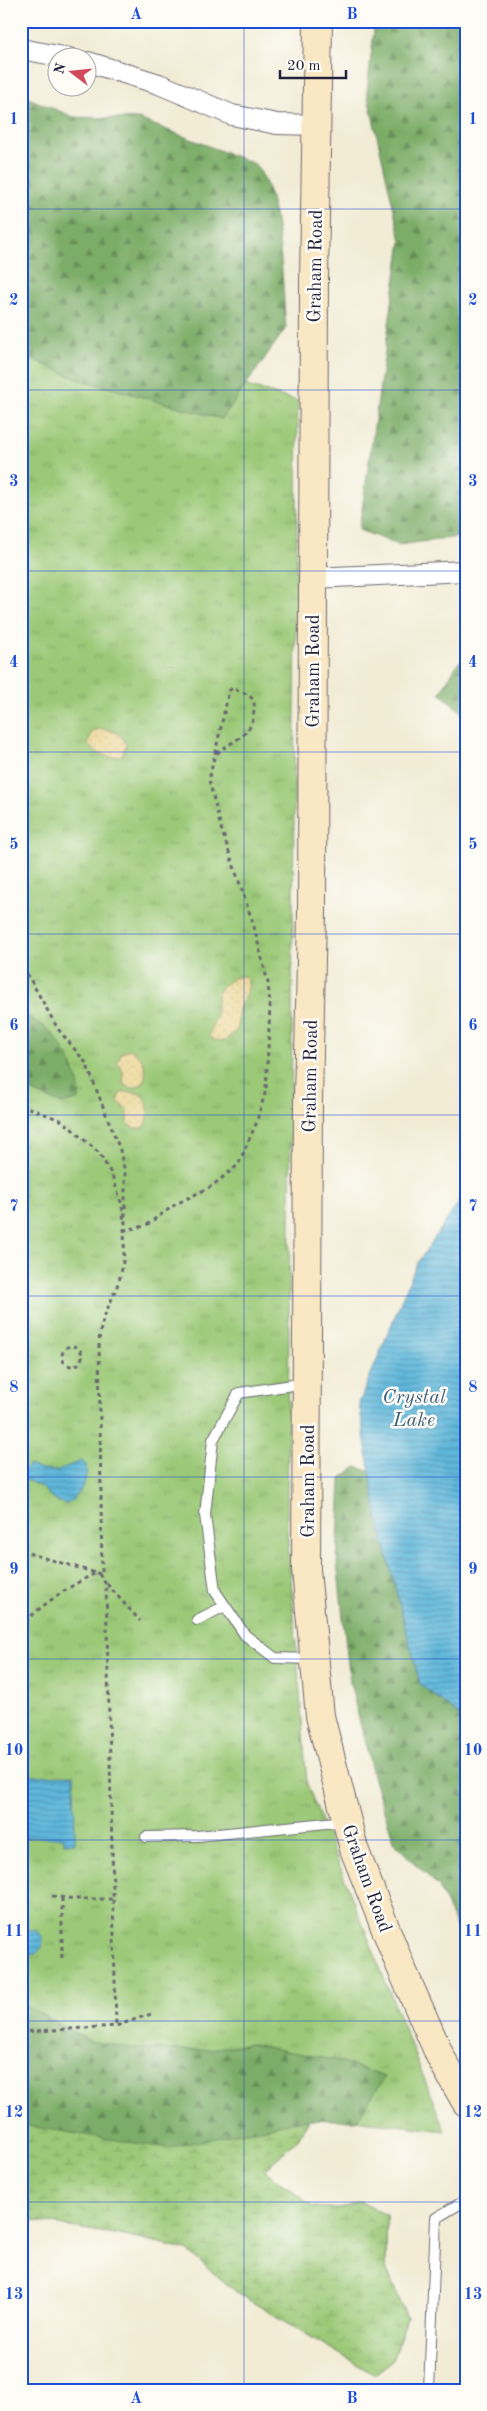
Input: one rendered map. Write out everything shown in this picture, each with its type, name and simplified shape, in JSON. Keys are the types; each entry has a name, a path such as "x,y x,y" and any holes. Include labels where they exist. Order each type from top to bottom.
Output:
{"main road":[{"name":"Graham Road","path":"318,21 314,282 306,1570 320,1716 354,1848 400,1965 441,2058 466,2102"}],"street":[{"path":"21,50 48,54"},
{"path":"98,65 158,84 232,115 277,124 317,125"},
{"path":"313,578 466,571"}],"lane":[{"path":"307,1383 239,1393 213,1440 205,1515 215,1591 245,1635 275,1658 314,1659"},
{"path":"197,1620 226,1606"},
{"path":"146,1837 197,1836 347,1821"},
{"path":"429,2390 436,2218 466,2200"}],"path":[{"path":"124,1230 144,1226 176,1204 212,1186 238,1165 256,1124 266,1090 270,1006 268,984 253,923 221,828 209,780 214,756 229,691 232,688 240,690 254,700 251,728 244,736 214,756"},
{"path":"21,968 28,976 58,1029 86,1063 120,1150 125,1173 124,1258 118,1285 101,1322 98,1342 102,1574 21,1551"},
{"path":"21,1106 62,1121 100,1153 112,1175 122,1205 124,1230"},
{"path":"73,1346 79,1349 81,1358 78,1364 72,1366 64,1362 62,1356 66,1348 73,1346"},
{"path":"96,1573 103,1577 106,1584 140,1621"},
{"path":"21,1626 34,1612 82,1580 96,1573"},
{"path":"106,1584 116,2026"},
{"path":"52,1896 62,1898 114,1899"},
{"path":"62,1898 62,1958"},
{"path":"21,2032 116,2026 151,2014"}],"green space":[{"path":"375,21 466,21 466,536 399,545 359,530 401,241 367,92"},
{"path":"21,95 74,117 139,119 255,164 264,178 276,219 282,266 286,328 222,419 77,379 21,354"},
{"path":"21,319 298,401 287,1528 307,1784 445,2131 21,2080"},
{"path":"466,656 466,716 440,693 458,663"},
{"path":"21,1012 47,1029 61,1045 75,1073 79,1099 62,1104 35,1093 21,1082"},
{"path":"356,1467 370,1471 377,1516 420,1684 466,1721 466,1950 439,1887 395,1844 375,1783 350,1683 337,1562 341,1478"},
{"path":"21,2003 90,2041 137,2049 199,2050 249,2044 340,2061 385,2077 356,2121 309,2119 298,2139 264,2170 313,2207 339,2209 361,2202 386,2215 386,2268 407,2318 392,2360 375,2375 239,2294 186,2250 121,2235 21,2219"},
{"path":"309,2119 298,2139 264,2170 313,2207 339,2209 361,2202 386,2215 386,2268 407,2318 392,2360 375,2375 239,2294 186,2250 121,2235 21,2219 21,2125 167,2148"}],"sand":[{"path":"99,729 112,731 122,737 126,744 123,754 114,757 104,756 88,745 91,733"},
{"path":"242,976 246,978 249,986 239,1009 237,1030 225,1041 213,1040 209,1035 217,1012 217,995 221,987 235,977"},
{"path":"130,1049 142,1060 145,1069 142,1084 133,1088 124,1085 123,1071 117,1062 122,1052"},
{"path":"123,1092 140,1094 146,1101 148,1116 146,1125 143,1128 133,1128 128,1124 128,1112 118,1101 119,1095"}],"water":[{"name":"Crystal Lake","path":"466,1192 466,1721 420,1684 377,1516 359,1403 416,1265"},
{"path":"81,1461 86,1465 87,1470 82,1488 66,1504 56,1501 42,1488 23,1478 22,1472 29,1465 41,1470 56,1471"},
{"path":"29,1745 29,1776 74,1775 75,1843 64,1843 64,1837 21,1838 21,1746"},
{"path":"31,1930 39,1934 43,1942 39,1950 31,1954 23,1950 19,1942 23,1934"}]}
